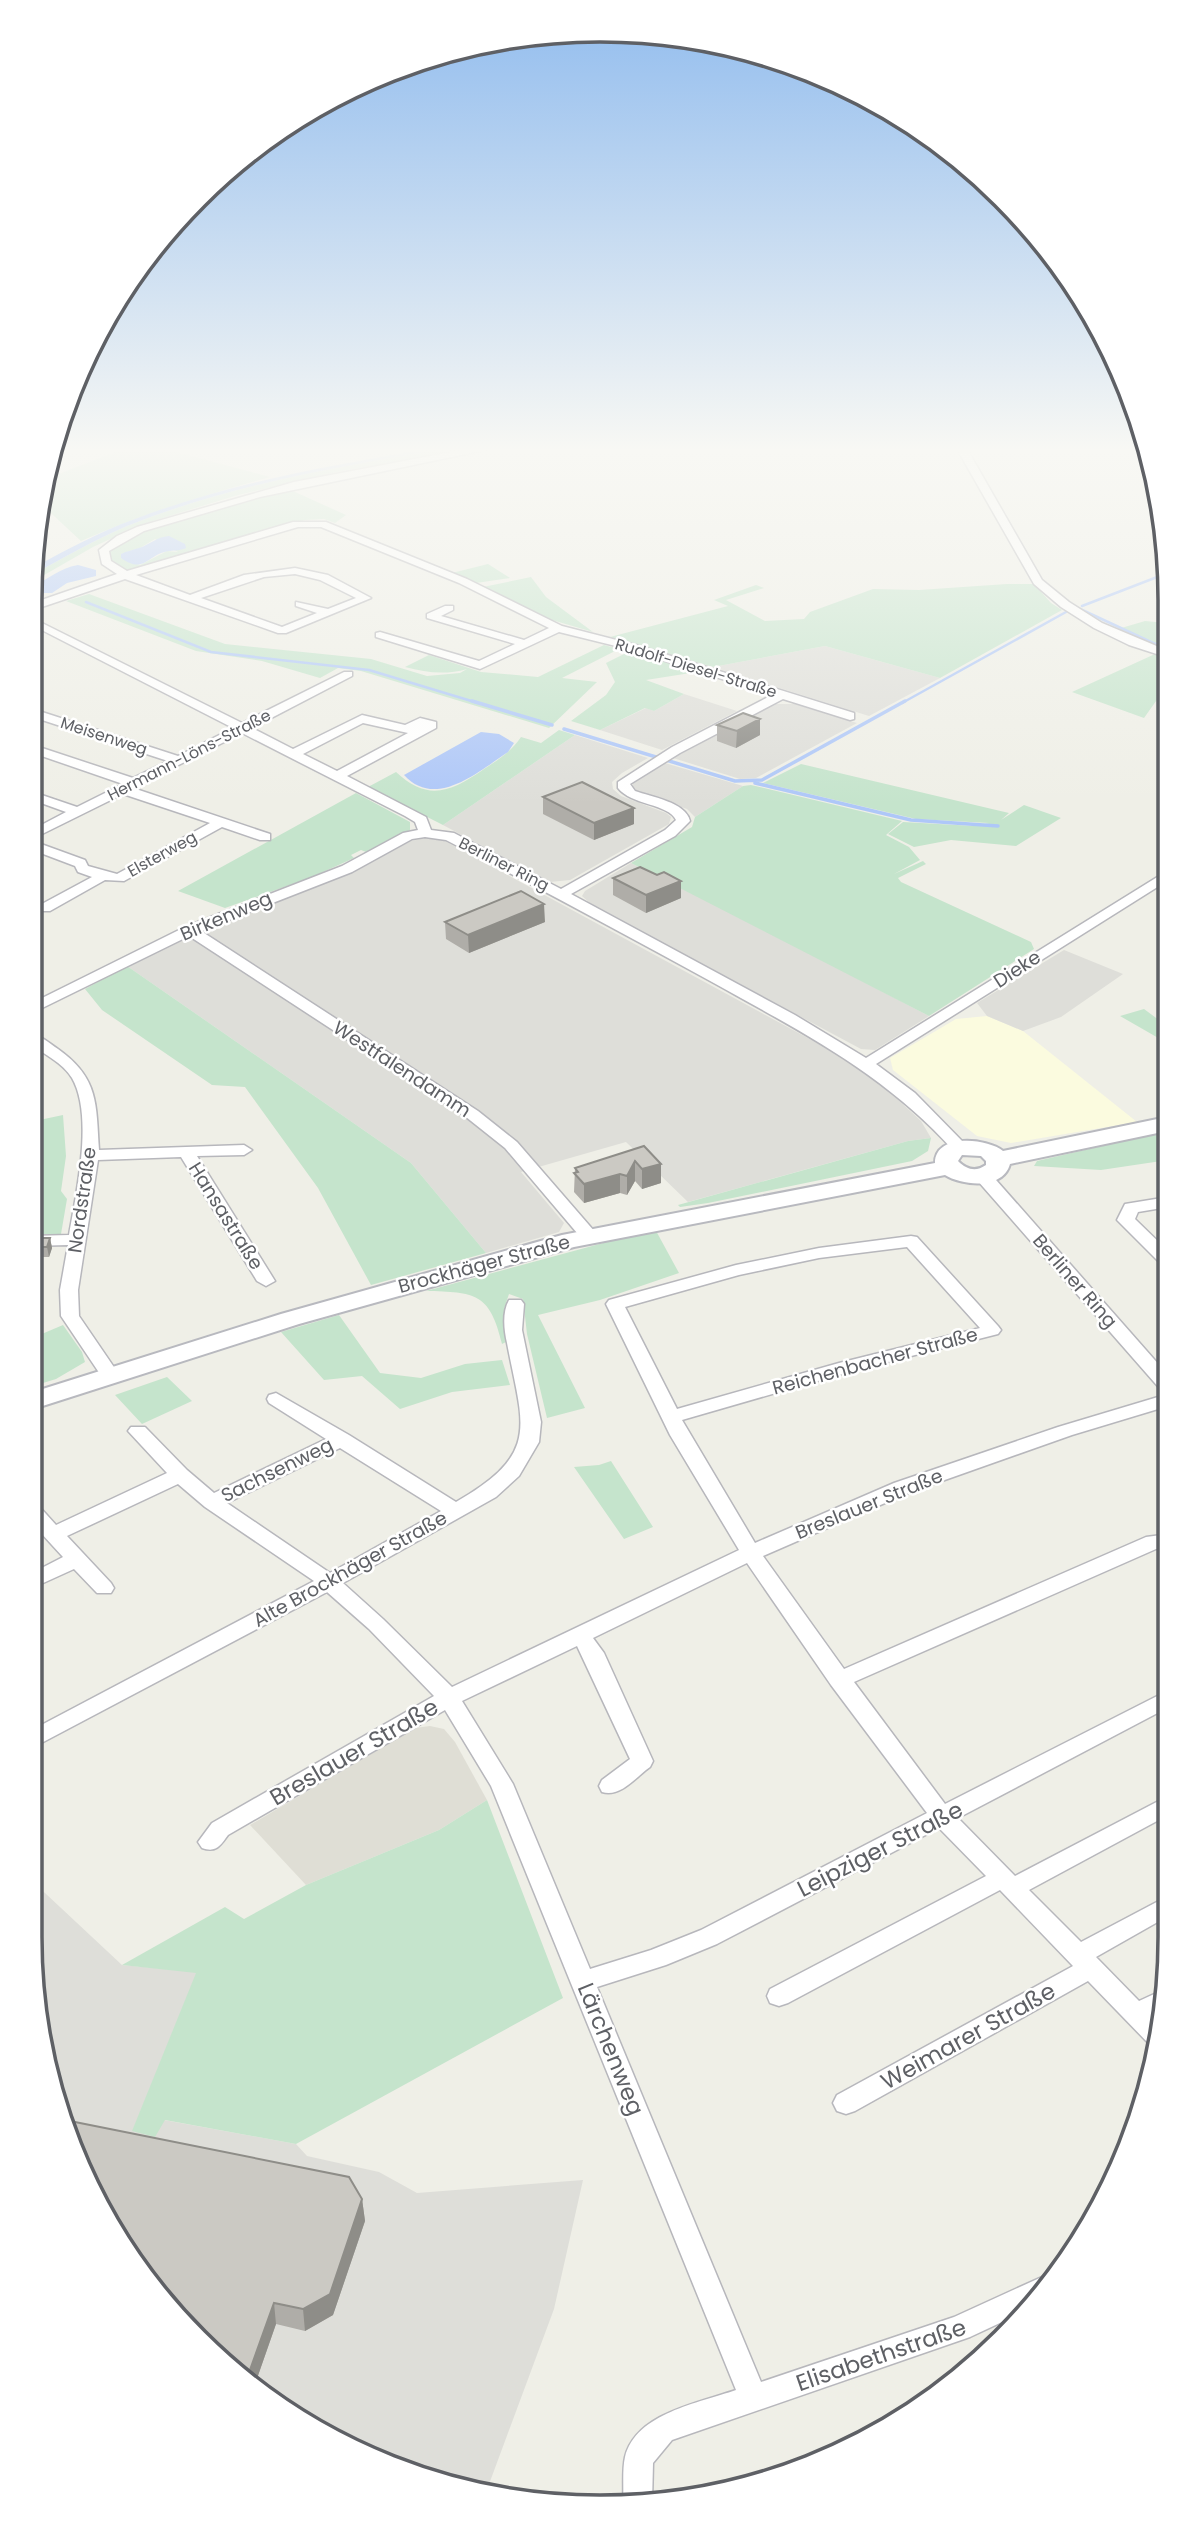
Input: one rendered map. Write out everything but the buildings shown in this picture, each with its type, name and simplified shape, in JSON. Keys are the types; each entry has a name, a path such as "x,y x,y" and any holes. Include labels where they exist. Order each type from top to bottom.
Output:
{"street":[{"path":"114,567 125,575 188,599 282,631 365,598 313,573 288,571 268,574 188,599"},
{"name":"Rudolf-Diesel-Straße","path":"42,604 151,567"},
{"name":"Rudolf-Diesel-Straße","path":"429,567 558,628 632,647 849,716"},
{"path":"1030,567 1038,582 1074,613 1158,650"},
{"path":"300,604 329,613"},
{"path":"449,608 431,616 526,644"},
{"path":"42,626 421,820 425,833"},
{"path":"380,635 480,665 558,628"},
{"name":"Hermann-Löns-Straße","path":"42,830 348,674"},
{"path":"562,894 670,833 683,821 682,815 676,810 630,794 624,788 624,782 662,758 781,695"},
{"name":"Meisenweg","path":"42,716 179,760"},
{"path":"294,753 362,719 413,731 338,776"},
{"name":"Elsterweg","path":"42,753 265,837"},
{"path":"42,799 78,812"},
{"name":"Elsterweg","path":"42,849 80,863 83,869 119,878 220,822"},
{"name":"Berliner Ring","path":"425,833 449,836 562,894 868,1063 917,1102 954,1157"},
{"name":"Birkenweg","path":"42,1004 190,930 346,869 408,836 425,833"},
{"name":"Elsterweg","path":"45,908 103,876"},
{"name":"Dieke","path":"868,1063 1158,881"},
{"name":"Westfalendamm","path":"190,930 472,1114 511,1145 589,1236"},
{"name":"Nordstraße","path":"42,1045 69,1064 81,1079 88,1107 91,1155 69,1290 70,1316 111,1376"},
{"path":"954,1157 987,1150 991,1167 1158,1126"},
{"name":"Hansastraße","path":"91,1155 244,1150"},
{"name":"Hansastraße","path":"186,1152 266,1281"},
{"name":"Brockhäger Straße","path":"42,1398 335,1306 589,1236 954,1157"},
{"name":"Berliner Ring","path":"991,1167 1158,1373"},
{"path":"1158,1204 1131,1208 1125,1220 1158,1251"},
{"path":"42,1241 77,1240"},
{"name":"Reichenbacher Straße","path":"671,1417 846,1367 992,1330 911,1241 819,1253 736,1270 615,1304 671,1417 751,1553 839,1680 943,1817"},
{"name":"Alte Brockhäger Straße","path":"42,1735 329,1582 489,1492 509,1476 529,1442 532,1422 513,1330 515,1304"},
{"path":"276,1399 456,1511"},
{"name":"Breslauer Straße","path":"210,1842 220,1829 449,1698 751,1553 901,1488 1065,1431 1158,1403"},
{"name":"Sachsenweg","path":"138,1431 180,1475 212,1502 329,1582"},
{"name":"Sachsenweg","path":"212,1502 342,1439"},
{"path":"53,1534 180,1475"},
{"path":"42,1522 104,1588"},
{"path":"839,1680 1158,1542"},
{"path":"42,1576 76,1559"},
{"name":"Lärchenweg","path":"329,1582 395,1642 449,1698 502,1784 754,2399"},
{"path":"581,1636 593,1653 642,1761 610,1786"},
{"name":"Leipziger Straße","path":"583,1981 657,1958 709,1937 1158,1704"},
{"path":"779,1996 1158,1810"},
{"path":"943,1817 1150,2029"},
{"name":"Weimarer Straße","path":"846,2104 1083,1962 1158,1912"},
{"path":"1136,2015 1154,2005"},
{"name":"Elisabethstraße","path":"754,2399 960,2328 1028,2296"},
{"path":"638,2494 639,2458 662,2429 754,2399"}],"shaded area":[{"path":"46,567 57,567 43,576 43,569"},
{"path":"118,567 143,567 138,569 122,570"},
{"path":"474,567 493,567 510,578 476,583 452,573"},
{"path":"531,577 546,597 593,632 535,615 483,587"},
{"path":"1034,584 1051,603 1062,610 940,678 825,646 713,667 610,637 728,606 714,600 756,585 764,588 726,600 765,621 804,619 810,612 873,589 919,590"},
{"path":"89,594 225,644 371,659 427,676 460,673 467,669 436,672 405,667 429,655 481,672 538,677 604,645 619,649 562,678 597,682 549,728 361,671 338,668 320,678 262,661 196,651 66,601"},
{"path":"1145,621 1158,622 1158,646 1118,629"},
{"path":"825,646 940,678 869,716 713,667"},
{"path":"630,651 697,672 646,680 684,694 654,711 645,708 600,730 571,721 606,695 615,682 606,663"},
{"path":"1158,655 1158,698 1144,718 1072,692"},
{"path":"684,694 737,711 662,750 600,730 646,708 654,711"},
{"path":"775,704 795,704 857,723 756,778 740,779 673,758"},
{"path":"559,730 575,735 443,825 368,787 396,772 419,787 429,790 450,788 500,758 521,737 541,743"},
{"path":"575,735 648,758 622,773 612,782 613,789 621,796 666,813 671,817 669,824 570,880 550,882 443,825"},
{"path":"665,763 743,786 695,817 687,809 638,792 633,787 633,783"},
{"path":"801,764 1009,813 1001,820 1024,805 1061,818 1016,846 951,840 914,847 888,834 903,822 974,826 989,823 916,819 763,783"},
{"path":"751,785 902,821 886,835 909,847 920,860 894,874 923,861 926,864 898,878 901,882 1031,942 1034,949 929,1016 631,863 692,827 695,817 743,786"},
{"path":"356,793 410,822 410,830 366,852 361,850 351,855 354,858 312,877 225,908 178,891"},
{"path":"431,837 443,840 852,1062 921,1121 931,1138 908,1141 688,1202 626,1142 521,1172 564,1223 559,1232 486,1253 411,1163 127,966 216,923 360,868 411,841"},
{"path":"631,863 929,1016 875,1050 861,1049 592,905 582,896 585,891"},
{"path":"1064,950 1123,974 1061,1017 1023,1031 987,1016 977,1003"},
{"path":"127,966 411,1163 486,1253 371,1285 318,1188 245,1087 212,1085 102,1010 85,989"},
{"path":"1144,1009 1158,1019 1158,1038 1120,1016"},
{"path":"987,1016 1023,1031 1137,1122 1011,1143 977,1136 893,1070 890,1058 956,1019"},
{"path":"63,1115 66,1156 61,1191 67,1199 61,1234 42,1234 42,1119"},
{"path":"1158,1133 1158,1161 1101,1170 1034,1166 1037,1161"},
{"path":"931,1138 928,1151 912,1161 708,1203 680,1207 678,1205 908,1141"},
{"path":"655,1229 679,1273 600,1300 538,1315 585,1408 547,1418 527,1334 523,1299 509,1294 504,1309 506,1342 502,1344 492,1314 478,1299 457,1293 426,1291"},
{"path":"339,1315 380,1373 421,1378 465,1364 502,1360 510,1385 452,1392 400,1409 362,1376 324,1380 281,1332"},
{"path":"63,1325 82,1352 85,1362 56,1379 42,1383 42,1334"},
{"path":"167,1377 192,1401 142,1424 115,1395"},
{"path":"611,1461 653,1527 624,1539 574,1467"},
{"path":"430,1726 444,1729 455,1742 487,1800 439,1830 306,1885 250,1825 415,1728"},
{"path":"487,1800 563,1998 296,2144 165,2120 155,2137 132,2131 196,1973 122,1965 225,1907 244,1919 306,1885 439,1830"},
{"path":"42,1890 122,1965 197,1972 133,2130 164,2120 296,2144 307,2156 379,2172 417,2193 583,2180 554,2309 489,2484 456,2476 386,2453 321,2420 260,2380 193,2319 94,2171 84,2151 61,2081 47,2010 43,1973"}],"water":[{"path":"87,567 96,570 96,576 67,583 52,593 42,593 43,581 65,569"},
{"path":"481,732 499,734 514,743 508,752 457,784 430,789 416,785 404,775"}],"waterway":[{"path":"1082,606 1157,577"},
{"path":"86,602 211,652 369,670 478,703"},
{"path":"1078,608 1158,645"},
{"path":"902,703 1066,612"},
{"path":"472,701 552,725"},
{"path":"564,729 735,781 762,780 905,701"},
{"path":"755,783 911,820 998,826"}]}
